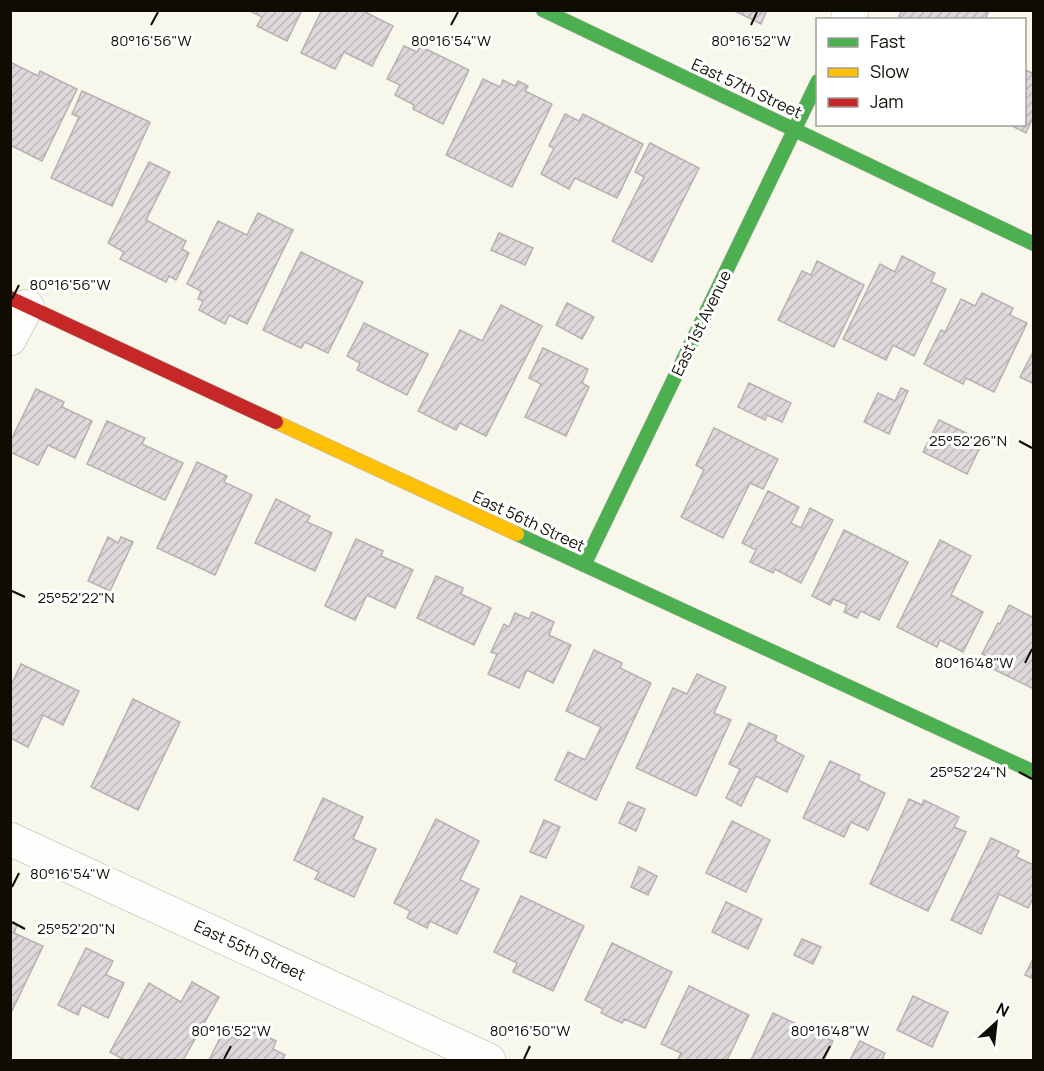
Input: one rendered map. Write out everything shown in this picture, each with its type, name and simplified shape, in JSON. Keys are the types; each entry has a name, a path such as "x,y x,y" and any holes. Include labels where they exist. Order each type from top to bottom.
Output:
{"street":[{"name":"East 57th Street","path":"543,10 1034,244"},
{"name":"East 1st Avenue","path":"584,565 816,85"},
{"name":"East 56th Street","path":"19,302 1034,772"},
{"path":"10,339 19,302"},
{"name":"East 55th Street","path":"10,839 489,1060"}],"building":[{"path":"248,10 302,10 287,41 257,26 262,17"},
{"path":"322,10 368,10 367,13 393,26 372,66 344,52 335,69 301,53"},
{"path":"733,10 767,10 761,24"},
{"path":"902,10 989,10 986,18 898,18"},
{"path":"404,46 417,52 420,46 469,70 443,124 413,109 414,105 395,95 400,85 387,79"},
{"path":"10,62 38,76 40,71 77,89 42,161 10,145"},
{"path":"1026,70 1034,74 1034,115 1026,133 1012,126 1026,126"},
{"path":"483,79 500,87 503,80 515,86 518,81 528,86 525,91 552,104 512,187 446,155"},
{"path":"82,91 150,122 112,206 51,178 79,117 72,114"},
{"path":"565,114 579,121 583,114 643,144 617,198 575,178 569,189 541,174 554,148 549,146"},
{"path":"650,143 699,168 652,262 612,241 644,177 635,172"},
{"path":"149,162 170,172 146,220 186,241 182,249 189,253 176,280 169,276 166,282 120,259 124,252 108,243"},
{"path":"258,213 293,230 247,324 229,315 225,324 199,310 203,301 198,299 201,291 187,284 218,221 247,235"},
{"path":"499,233 533,248 525,265 491,250"},
{"path":"301,252 363,282 328,353 305,342 301,348 263,330"},
{"path":"902,256 935,273 931,282 946,289 914,356 893,345 886,360 843,339 880,264 895,272"},
{"path":"817,261 864,285 834,347 778,320 802,271 811,275"},
{"path":"982,293 1013,308 1010,315 1027,323 994,392 966,378 963,384 924,364 941,330 945,332 961,299 975,306"},
{"path":"567,303 594,317 582,339 556,325"},
{"path":"501,305 542,326 486,436 460,423 456,430 418,411 460,330 482,341"},
{"path":"364,323 428,354 407,395 357,370 360,363 347,356"},
{"path":"543,348 588,369 582,383 589,387 566,436 525,417 541,384 529,378"},
{"path":"1034,350 1034,384 1020,377"},
{"path":"749,383 791,403 782,422 767,415 765,420 738,407"},
{"path":"901,388 908,391 889,434 864,422 878,393 895,401"},
{"path":"36,389 64,402 62,407 92,421 75,458 48,445 38,465 10,452 10,442"},
{"path":"939,420 983,441 967,474 923,452"},
{"path":"107,421 145,438 142,444 183,463 165,500 87,464"},
{"path":"714,428 778,459 763,489 750,483 723,538 681,517 704,470 696,465"},
{"path":"197,462 227,476 224,482 252,495 215,575 157,548"},
{"path":"768,491 799,507 791,523 801,528 810,508 833,520 801,583 775,569 773,573 750,562 756,550 742,543"},
{"path":"276,499 310,516 307,522 332,533 315,571 255,543"},
{"path":"844,530 908,562 879,620 861,611 857,618 844,612 847,605 833,599 830,605 812,596"},
{"path":"108,537 118,543 121,537 133,542 110,591 88,581"},
{"path":"356,539 383,551 381,556 413,570 395,608 367,595 355,620 325,606"},
{"path":"940,540 971,556 951,595 983,612 963,652 940,640 937,647 897,627"},
{"path":"436,576 463,588 461,594 491,608 474,645 417,618"},
{"path":"1009,605 1034,618 1034,689 993,669 997,662 982,654"},
{"path":"532,612 554,622 549,635 571,645 553,683 527,670 519,688 488,674 497,654 491,652 504,624 509,627 515,613 529,619"},
{"path":"594,650 622,663 620,668 651,683 596,800 555,780 568,752 585,760 601,727 566,711"},
{"path":"21,664 79,691 63,725 43,715 28,747 10,738 10,682 12,683"},
{"path":"697,674 726,687 714,713 731,720 696,796 636,768 673,688 687,694"},
{"path":"133,699 180,722 138,810 91,787"},
{"path":"749,723 777,736 775,741 804,756 787,792 756,776 741,806 726,798 740,769 729,764"},
{"path":"830,761 860,775 858,780 885,793 868,830 851,822 844,837 803,818"},
{"path":"323,798 363,817 353,839 376,849 354,897 315,879 319,872 294,860"},
{"path":"909,799 922,805 924,800 959,817 954,827 966,832 928,911 870,884"},
{"path":"628,802 645,809 636,831 619,823"},
{"path":"436,819 479,841 460,880 479,889 457,934 430,921 427,928 407,918 410,911 394,903"},
{"path":"544,820 560,827 546,858 530,852"},
{"path":"732,821 770,840 746,892 706,873"},
{"path":"991,838 1019,851 1016,857 1034,865 1034,896 1028,908 999,894 981,934 951,920"},
{"path":"639,867 657,876 648,895 631,887"},
{"path":"521,896 584,926 553,991 513,972 517,963 494,952"},
{"path":"726,902 762,919 748,949 712,932"},
{"path":"10,922 17,925 14,933 43,946 10,1015"},
{"path":"802,939 821,947 813,964 794,955"},
{"path":"612,943 672,972 645,1028 624,1019 622,1023 601,1013 603,1009 585,1000"},
{"path":"86,948 113,961 106,975 124,983 108,1018 82,1005 78,1015 58,1005"},
{"path":"1034,957 1034,979 1025,975"},
{"path":"192,982 219,997 183,1060 124,1060 110,1052 149,983 181,1002"},
{"path":"689,986 749,1015 727,1060 682,1060 678,1059 681,1053 661,1044"},
{"path":"913,996 948,1012 932,1047 897,1030"},
{"path":"773,1013 833,1041 824,1060 751,1060"},
{"path":"242,1025 276,1041 273,1049 285,1055 282,1060 209,1060 223,1032 236,1039"},
{"path":"860,1041 885,1053 882,1060 850,1060"}],"traffic: fast":[{"path":"543,10 1034,244"},
{"path":"584,565 816,85"},
{"path":"517,534 1034,772"}],"traffic: slow":[{"path":"276,422 517,534"}],"traffic: jam":[{"path":"10,298 276,422"}]}
